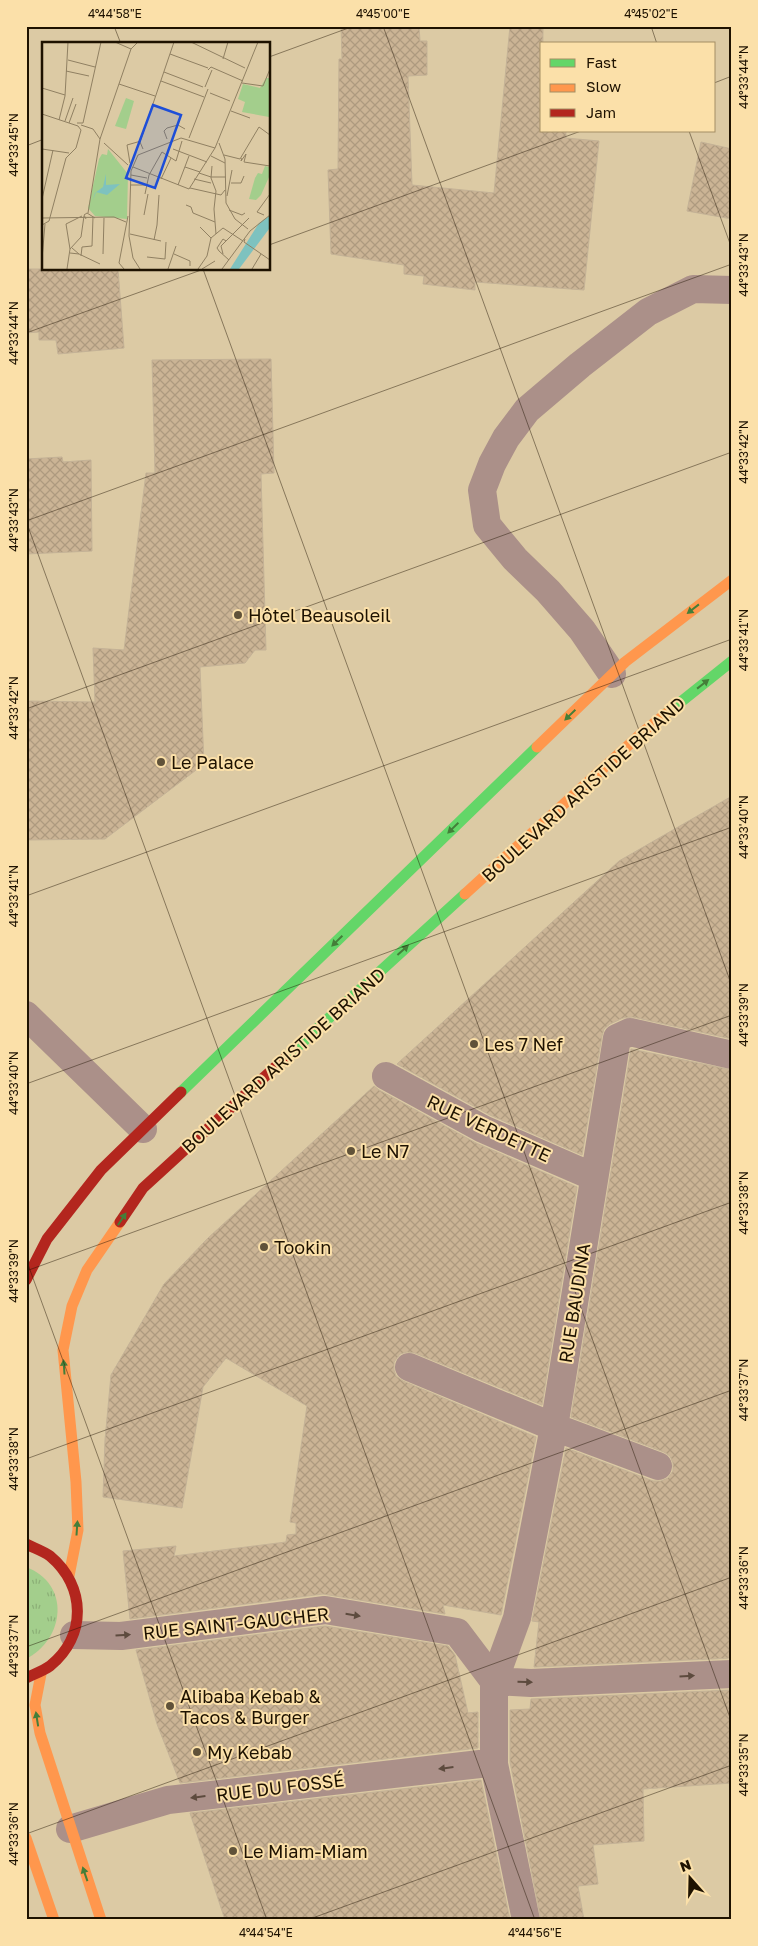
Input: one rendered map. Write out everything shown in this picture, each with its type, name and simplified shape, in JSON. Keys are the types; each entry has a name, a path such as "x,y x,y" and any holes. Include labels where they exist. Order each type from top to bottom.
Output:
{"main road":[{"path":"26,1280 47,1239 101,1170 612,674 732,580"},
{"name":"BOULEVARD ARISTIDE BRIAND","path":"69,1576 78,1530 76,1475 63,1350 72,1306 87,1270 143,1188 636,738 732,661"},
{"path":"26,1544 44,1552 58,1562 69,1576 75,1590 78,1605 78,1620 74,1635 61,1658 40,1674 26,1678"},
{"path":"40,1674 35,1705 40,1733 101,1920"},
{"path":"26,1838 54,1920"}],"street":[{"path":"612,674 582,630 548,590 515,559 487,525 482,490 492,464 506,438 527,410 580,366 648,312 693,289 732,290"},
{"path":"26,1015 143,1129"},
{"name":"RUE BAUDINA","path":"494,1681 517,1618 554,1427 617,1038 630,1032 732,1055"},
{"name":"RUE VERDETTE","path":"386,1076 484,1129 594,1177"},
{"path":"409,1367 554,1427 658,1466"},
{"name":"RUE SAINT-GAUCHER","path":"74,1635 122,1636 325,1610 457,1632 494,1681"},
{"path":"526,1920 494,1764 494,1681 531,1683 732,1674"},
{"name":"RUE DU FOSSÉ","path":"70,1829 168,1800 480,1764 494,1764"}],"green space":[{"path":"26,1567 41,1575 50,1586 56,1598 58,1612 55,1626 49,1639 39,1650 26,1659"}],"building":[{"path":"341,26 419,26 420,41 427,41 427,75 408,76 412,185 494,193 510,26 543,26 543,42 540,42 540,132 566,132 566,138 599,141 584,290 475,282 475,290 423,284 424,276 404,274 404,265 331,254 328,170 338,169 339,59 342,59"},
{"path":"701,142 732,149 732,219 687,211"},
{"path":"26,269 118,270 124,348 58,354 56,340 39,340 39,332 26,333"},
{"path":"271,359 274,473 261,474 266,650 255,650 245,663 200,667 204,764 105,839 26,840 26,753 28,753 26,701 95,702 93,648 124,650 146,473 155,473 152,360"},
{"path":"62,457 63,462 91,460 92,551 26,554 26,459"},
{"path":"732,796 732,1039 633,1017 623,1018 610,1024 604,1029 602,1036 582,1155 490,1115 397,1064 619,861"},
{"path":"631,1049 732,1070 732,1658 534,1667 539,1622 532,1621 566,1448 653,1481 661,1481 668,1478 673,1471 673,1463 670,1456 664,1452 571,1417"},
{"path":"374,1086 476,1143 577,1187 542,1405 415,1353 407,1352 400,1354 394,1362 396,1376 403,1381 536,1437 501,1615 443,1605 445,1614 323,1594 130,1619 123,1551 176,1546 174,1556 286,1542 287,1535 296,1534 296,1523 290,1522 307,1406 226,1358 203,1387 182,1508 103,1497 105,1440 111,1375 164,1284 208,1238"},
{"path":"325,1626 448,1646 455,1655 468,1713 478,1712 478,1748 180,1783 157,1724 136,1650"},
{"path":"732,1690 732,1783 643,1789 644,1841 593,1845 598,1884 578,1886 584,1920 541,1920 510,1762 510,1710 530,1709 531,1699"},
{"path":"481,1780 510,1920 225,1920 190,1813"}],"traffic: fast":[{"path":"667,713 732,661"},
{"path":"181,1092 537,747"},
{"path":"284,1059 465,894"}],"traffic: slow":[{"path":"537,747 625,662 732,580"},
{"path":"465,894 643,732 667,713"},
{"path":"69,1576 78,1530 76,1482 63,1350 72,1306 87,1270 120,1222"},
{"path":"41,1674 35,1705 40,1733 101,1920"},
{"path":"26,1838 54,1920"}],"traffic: jam":[{"path":"120,1222 143,1188 284,1059"},
{"path":"26,1280 47,1239 101,1170 181,1092"},
{"path":"26,1544 50,1556 62,1568 76,1596 77,1611 76,1626 71,1640 62,1654 50,1666 26,1678"}],"place":[{"name":"Hôtel Beausoleil","path":"238,615"},
{"name":"Le Palace","path":"161,762"},
{"name":"Les 7 Nef","path":"474,1044"},
{"name":"Le N7","path":"351,1151"},
{"name":"Tookin","path":"264,1247"},
{"name":"Alibaba Kebab & Tacos & Burger","path":"170,1706"},
{"name":"My Kebab","path":"197,1752"},
{"name":"Le Miam-Miam","path":"233,1851"}]}
